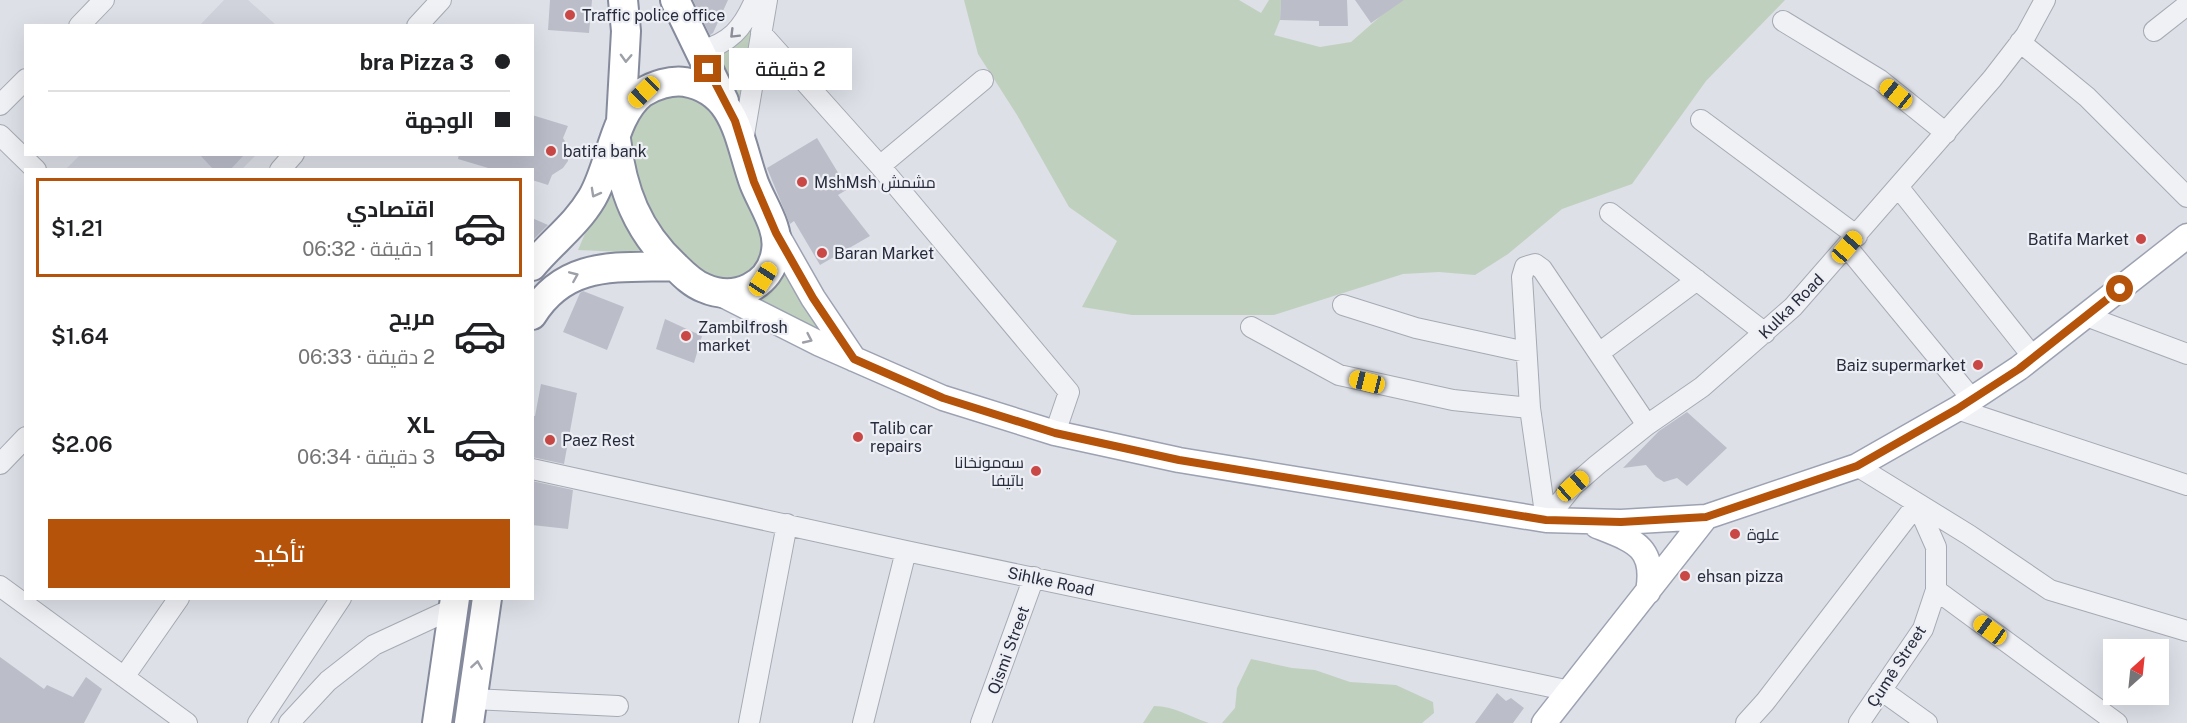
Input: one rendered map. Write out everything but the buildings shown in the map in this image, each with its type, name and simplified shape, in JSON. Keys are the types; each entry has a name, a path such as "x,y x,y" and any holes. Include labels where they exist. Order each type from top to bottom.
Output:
{"highway":[{"path":"623,0 627,31 619,130 621,172 629,201 648,236 690,280 719,293 742,291 763,279 772,265 777,250 776,233 754,182 743,144 727,105 675,0"},
{"path":"534,264 573,225 592,199 606,170 630,105 644,92 660,84 679,81 697,84 714,92 727,105"},
{"path":"534,312 542,299 564,281 590,270 675,266"},
{"path":"470,711 487,600"},
{"path":"437,723 454,603"}],"main road":[{"path":"776,233 813,298 854,359"},
{"path":"719,293 786,328 943,398 1055,433 1179,460 1546,520 1579,519 1621,522 1706,517 1857,466 1965,404 2033,357 2187,236"},
{"path":"1544,723 1706,517"},
{"path":"1579,519 1618,534 1641,548 1650,562 1647,592"}],"street":[{"path":"81,24 104,0"},
{"path":"419,24 441,0"},
{"path":"699,51 714,48 738,32 755,0"},
{"path":"743,144 767,0"},
{"name":"Kulka Road","path":"1546,520 1573,486 1647,425 1702,387 1766,333 1852,242 1946,133 2020,42 2045,0"},
{"path":"2154,31 2187,4"},
{"path":"1783,21 1880,80 1946,133"},
{"path":"761,33 880,166 1069,392 1055,433"},
{"path":"2020,42 2087,97 2187,197"},
{"path":"880,166 983,80"},
{"path":"0,105 24,82"},
{"path":"1701,120 1852,242 1965,404 2187,486"},
{"path":"0,135 34,168"},
{"path":"282,168 292,156"},
{"path":"1899,188 2033,357"},
{"path":"1610,213 1766,333"},
{"path":"1546,520 1530,408 1522,277 1525,267 1535,264 1542,269 1647,425"},
{"path":"1599,353 1696,280"},
{"path":"1343,305 1416,328 1526,352"},
{"path":"2086,316 2187,354"},
{"path":"1251,327 1339,375 1454,400 1530,408"},
{"path":"0,464 24,439"},
{"path":"1857,466 1969,535 2050,590 2187,631"},
{"name":"Sihlke Road","path":"534,469 906,551 1570,691"},
{"path":"1746,723 1766,702 1917,504"},
{"name":"Çumê Street","path":"1859,723 1923,629 1936,590 1936,547 1917,504"},
{"path":"749,723 788,524"},
{"path":"863,723 906,551"},
{"name":"Qismi Street","path":"981,723 1034,577"},
{"path":"0,586 187,723"},
{"path":"1936,590 2117,723"},
{"path":"124,677 178,600"},
{"path":"258,723 340,600"},
{"path":"289,723 328,681 374,645 454,603"},
{"path":"1881,690 1927,723"},
{"path":"470,711 618,706"}],"shaded area":[{"path":"224,0 248,0 275,24 201,24"},
{"path":"79,156 255,156 243,168 67,168"}],"green space":[{"path":"964,0 1239,0 1261,13 1269,0 1281,0 1280,20 1274,35 1320,47 1351,42 1399,0 1785,0 1706,81 1632,184 1562,209 1508,254 1475,275 1439,272 1403,274 1274,315 1132,315 1082,307 1117,241 1069,207 1017,115 978,54"},
{"path":"752,24 751,50 740,114 712,59 740,41"},
{"path":"691,89 724,116 767,235 765,258 737,283 709,278 684,263 649,221 626,149 632,119 648,98"},
{"path":"610,175 648,253 578,250"},
{"path":"781,268 824,337 747,301"},
{"path":"1251,659 1292,668 1315,670 1350,682 1396,685 1433,702 1434,713 1422,723 1222,723 1235,708 1237,688"},
{"path":"1154,706 1175,710 1209,723 1143,723"}],"place":[{"name":"Traffic police office","path":"570,15"},
{"name":"batifa bank","path":"551,151"},
{"name":"MshMsh مشمش","path":"802,182"},
{"name":"Batifa Market","path":"2141,239"},
{"name":"Baran Market","path":"822,253"},
{"name":"Zambilfrosh market","path":"686,336"},
{"name":"Baiz supermarket","path":"1978,365"},
{"name":"Talib car repairs","path":"858,437"},
{"name":"Paez Rest","path":"550,440"},
{"name":"سه‌مونخانا باتيفا","path":"1036,471"},
{"name":"علوة","path":"1735,534"},
{"name":"ehsan pizza","path":"1685,576"}],"route":[{"path":"708,69 735,121 754,182 776,233 813,298 854,359 943,398 1055,433 1179,460 1546,520 1579,519 1621,522 1706,517 1857,466 1957,409 2019,369 2120,289"}]}
